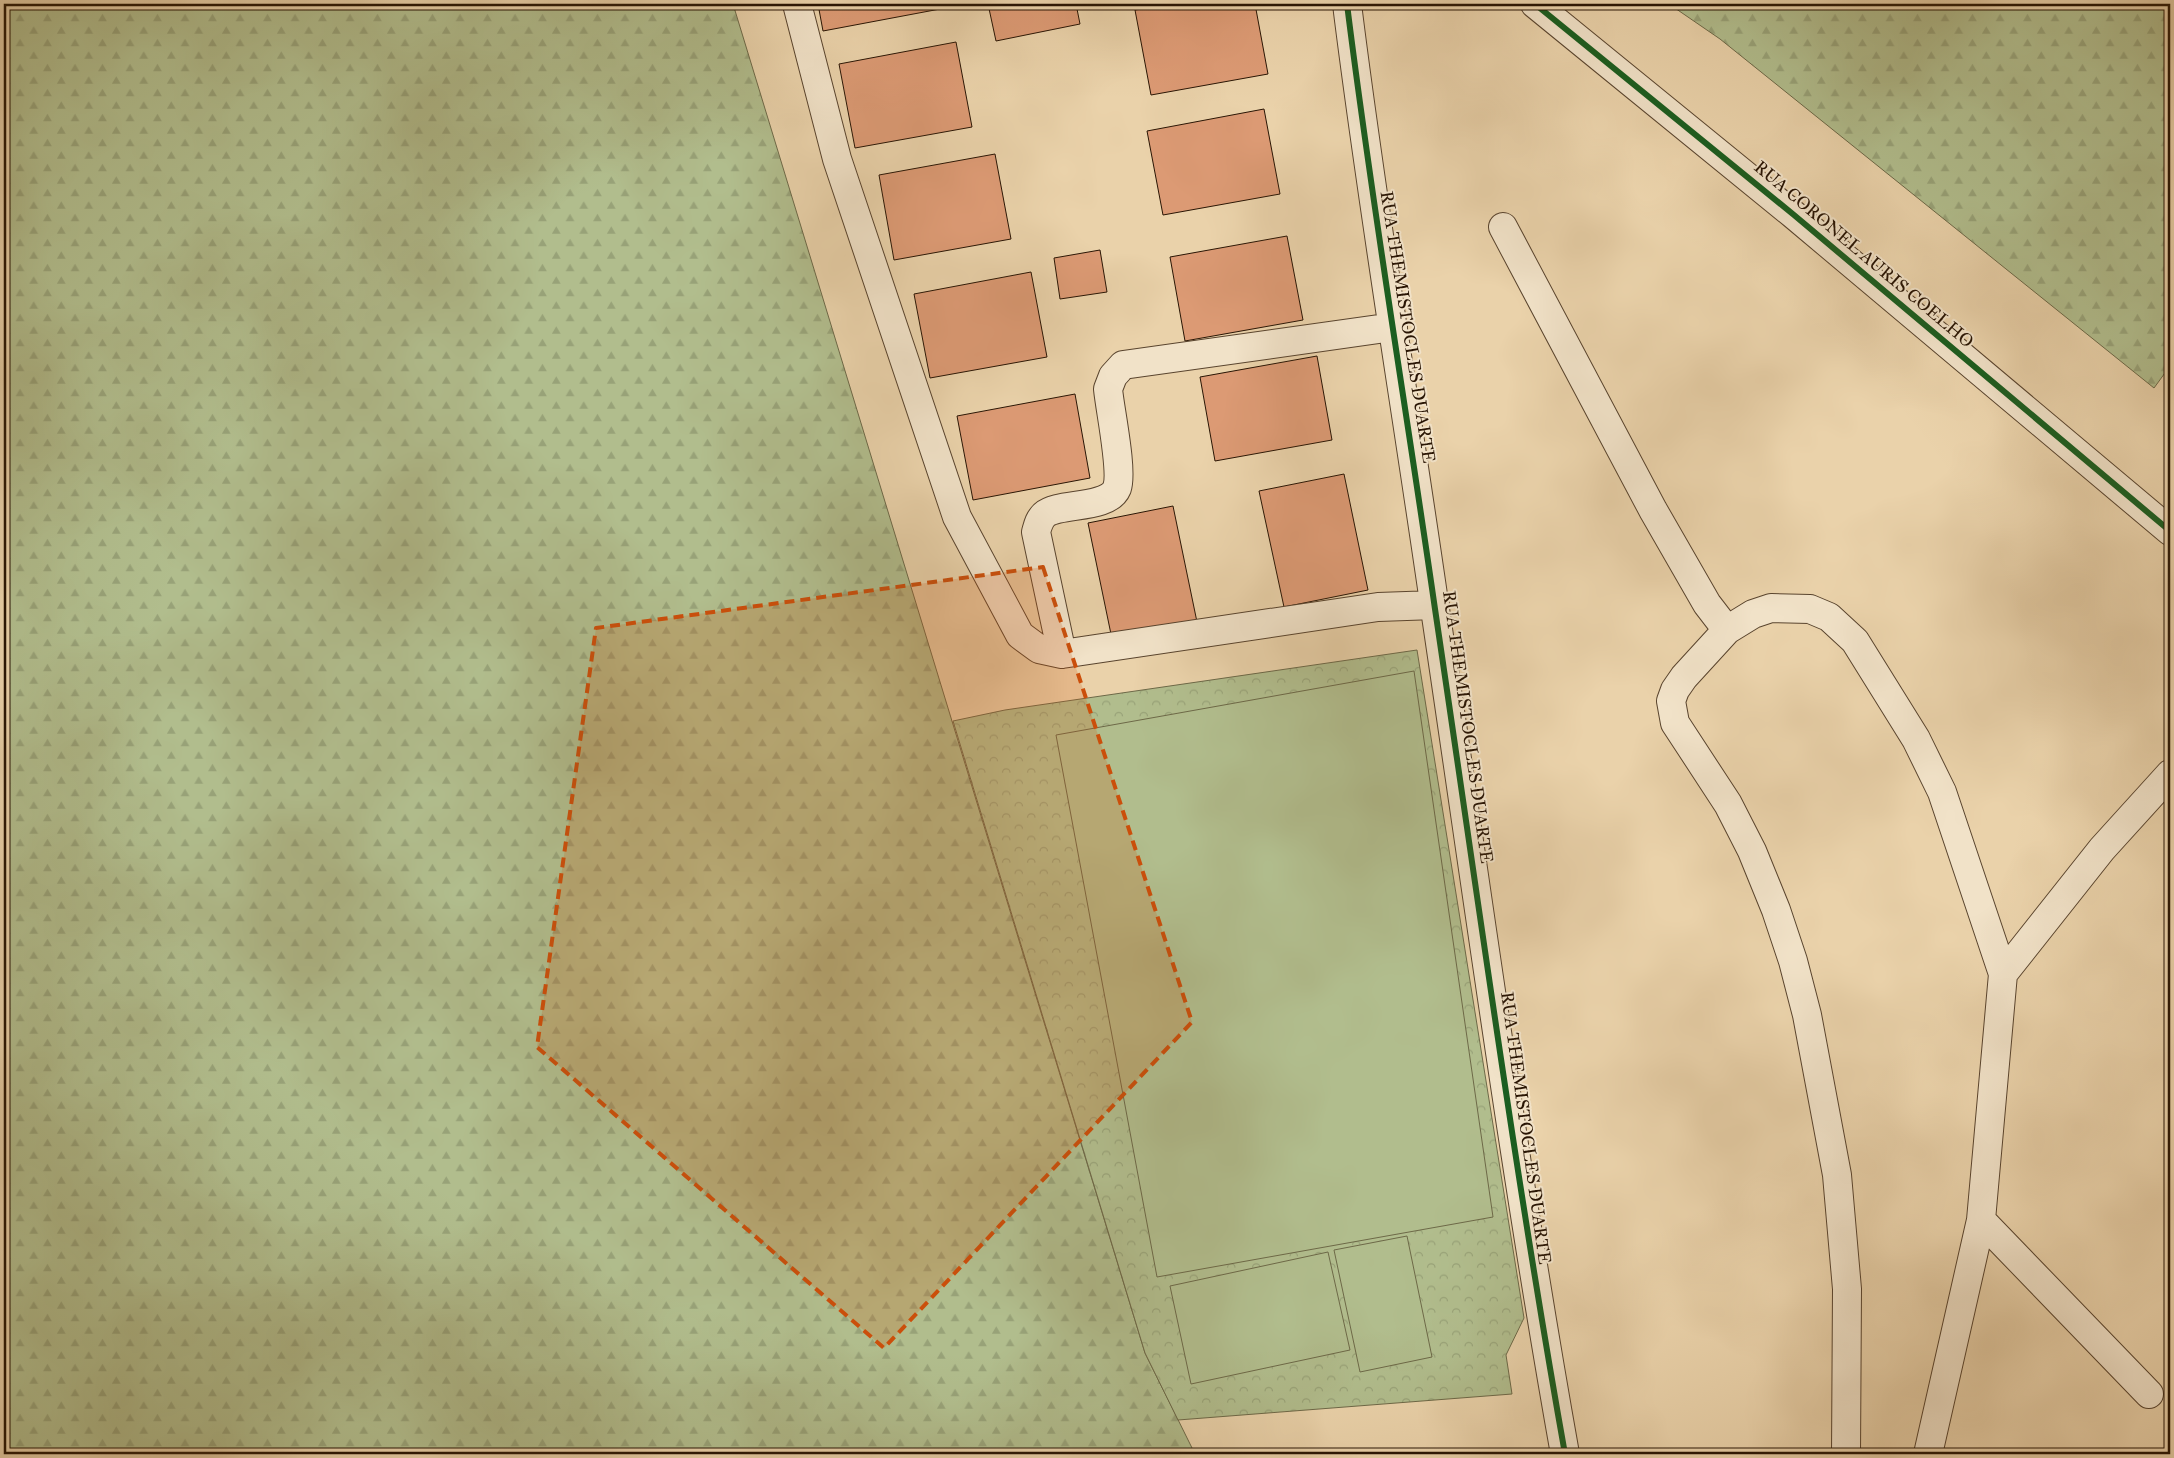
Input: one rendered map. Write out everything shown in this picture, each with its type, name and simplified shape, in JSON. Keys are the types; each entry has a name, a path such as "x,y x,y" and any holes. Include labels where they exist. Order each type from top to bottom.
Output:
{"street":[{"path":"797,4 837,159 957,517 1020,635 1039,649 1062,654 1378,607 1435,605"},
{"name":"RUA THEMISTOCLES DUARTE","path":"1347,4 1364,141 1381,328 1435,605 1530,1256 1565,1454"},
{"name":"RUA CORONEL AURIS COELHO","path":"1535,4 1802,221 2170,531"},
{"path":"1503,227 1653,510 1707,604 1727,630"},
{"path":"1062,654 1036,532 1038,521 1045,513 1106,499 1116,489 1119,474 1108,389 1113,376 1123,365 1381,328"},
{"path":"1846,1454 1846,1289 1837,1176 1807,1015 1793,961 1776,910 1752,851 1728,804 1675,723 1671,711 1671,701 1684,677 1727,630 1753,614 1771,608 1792,607 1810,609 1829,617 1855,641 1916,739 1942,792 2003,974 1981,1220 1928,1454"},
{"path":"2003,974 2102,849 2170,774"},
{"path":"1981,1220 2149,1394"}],"highlighted area":[{"path":"1043,567 1192,1022 884,1348 537,1047 596,628"}],"green space":[{"path":"4,4 733,4 1145,1353 1195,1454 4,1454"},
{"path":"1669,4 2170,4 2170,366 2154,388 1720,39"},
{"path":"1417,650 1524,1318 1506,1355 1512,1394 1178,1420 1145,1353 953,721 1005,710"},
{"path":"1414,671 1493,1217 1157,1277 1056,735"},
{"path":"1407,1236 1432,1357 1360,1372 1334,1250"},
{"path":"1328,1252 1350,1350 1191,1384 1170,1286"}],"building":[{"path":"818,4 939,4 940,9 823,31"},
{"path":"988,4 1076,4 1080,24 996,41"},
{"path":"1171,4 1255,4 1268,74 1151,95 1135,10"},
{"path":"956,42 972,127 855,148 839,64"},
{"path":"1264,109 1280,194 1163,215 1147,131"},
{"path":"995,154 1011,239 894,260 879,175"},
{"path":"1287,236 1303,320 1185,341 1170,257"},
{"path":"1100,250 1107,292 1060,299 1054,258"},
{"path":"1031,272 1047,357 930,378 914,294"},
{"path":"1317,356 1332,440 1215,461 1200,377"},
{"path":"1075,394 1090,478 973,500 957,416"},
{"path":"1344,474 1368,590 1284,607 1259,491"},
{"path":"1173,506 1197,622 1112,639 1088,523"}],"cycle path":[{"path":"1347,4 1378,231 1497,1032 1565,1454"},
{"path":"1535,4 1794,215 2170,531"}]}
